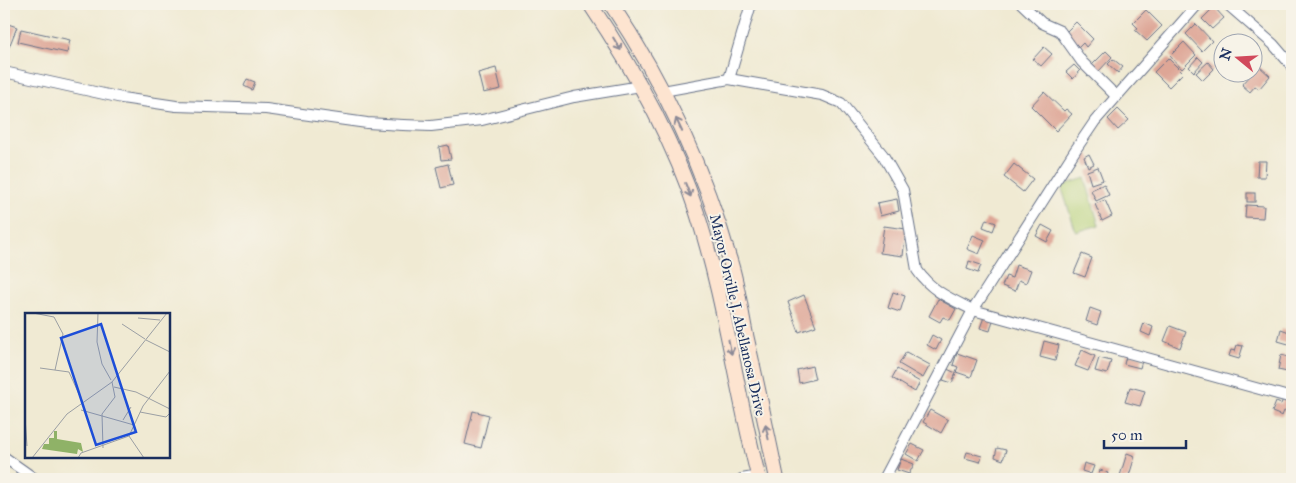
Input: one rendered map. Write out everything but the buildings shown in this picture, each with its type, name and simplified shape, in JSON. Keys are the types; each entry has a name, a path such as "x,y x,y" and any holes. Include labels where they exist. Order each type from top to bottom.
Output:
{"main road":[{"name":"Mayor Orville J. Abellanosa Drive","path":"590,4 641,86 696,212 713,269 759,478"},
{"name":"Mayor Orville J. Abellanosa Drive","path":"611,4 631,34 663,91 692,152 713,206 732,265 777,479"},
{"path":"713,269 732,265"}],"street":[{"path":"729,79 751,4"},
{"path":"1022,4 1042,23 1060,31 1082,62 1116,96"},
{"path":"884,479 973,310 1090,128 1198,4"},
{"path":"1227,4 1273,44 1292,66"},
{"path":"4,72 122,98 176,106 266,109 403,126 431,126 482,120 574,97 641,86"},
{"path":"663,91 729,79 807,92 841,103 883,155 903,190 917,270 941,294 973,310 1292,398"},
{"path":"4,457 35,479"},
{"path":"742,479 759,478"}],"green space":[{"path":"1085,178 1099,225 1076,232 1061,186"}]}
